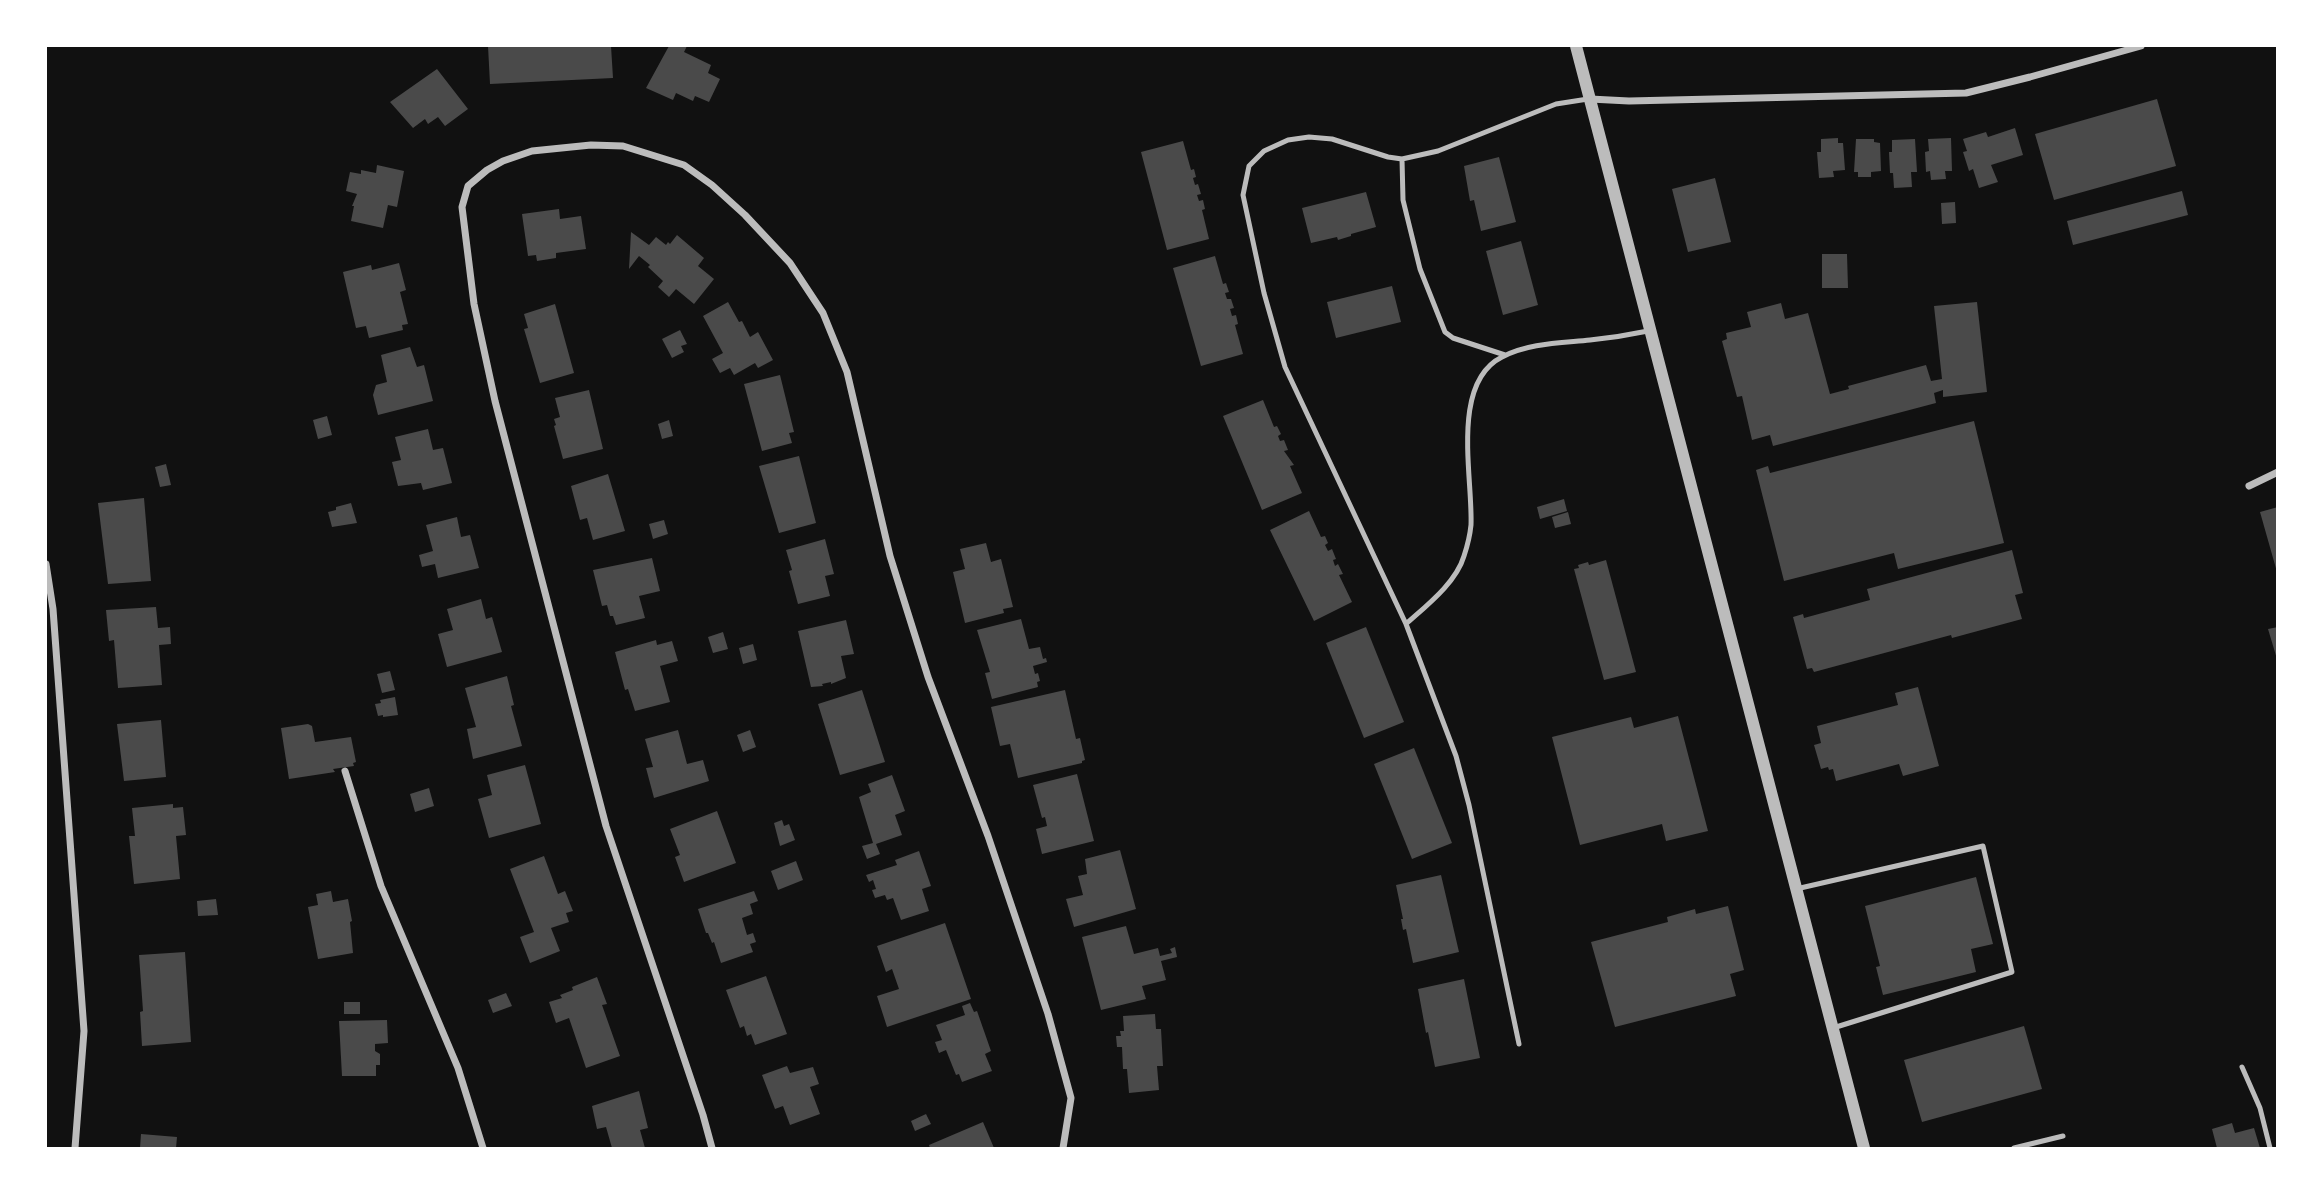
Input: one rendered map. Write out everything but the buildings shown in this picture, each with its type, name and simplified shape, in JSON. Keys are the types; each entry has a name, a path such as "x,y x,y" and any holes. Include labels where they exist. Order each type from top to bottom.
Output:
{"street":[{"path":"1576,46 1864,1149"},
{"path":"1590,99 1629,101 1966,93 2141,46"},
{"path":"712,1149 704,1115 606,826 495,401 474,304 462,206 464,197 468,187 487,170 532,151 591,145 623,146 684,165 712,185 745,215 790,263 823,313 847,372 890,556 928,677 988,836 1048,1014 1071,1098 1063,1149"},
{"path":"2249,485 2277,472"},
{"path":"46,564 53,608 84,1031 75,1149"},
{"path":"345,771 381,886 458,1068 483,1149"}],"lane":[{"path":"1519,1044 1456,756 1406,624 1286,367 1264,293 1243,195 1249,166 1264,151 1288,139 1332,139 1402,159 1438,151 1556,104 1590,99"},
{"path":"1402,159 1404,200 1420,268 1445,332 1453,338 1505,355"},
{"path":"1406,624 1429,604 1459,570 1465,556 1471,527 1466,446 1469,418 1478,379 1488,364 1505,355 1536,346 1614,338 1651,330"},
{"path":"1796,888 1983,846 2012,972 1833,1028"},
{"path":"2242,1067 2260,1108 2270,1149"},
{"path":"2014,1149 2063,1136"}]}
